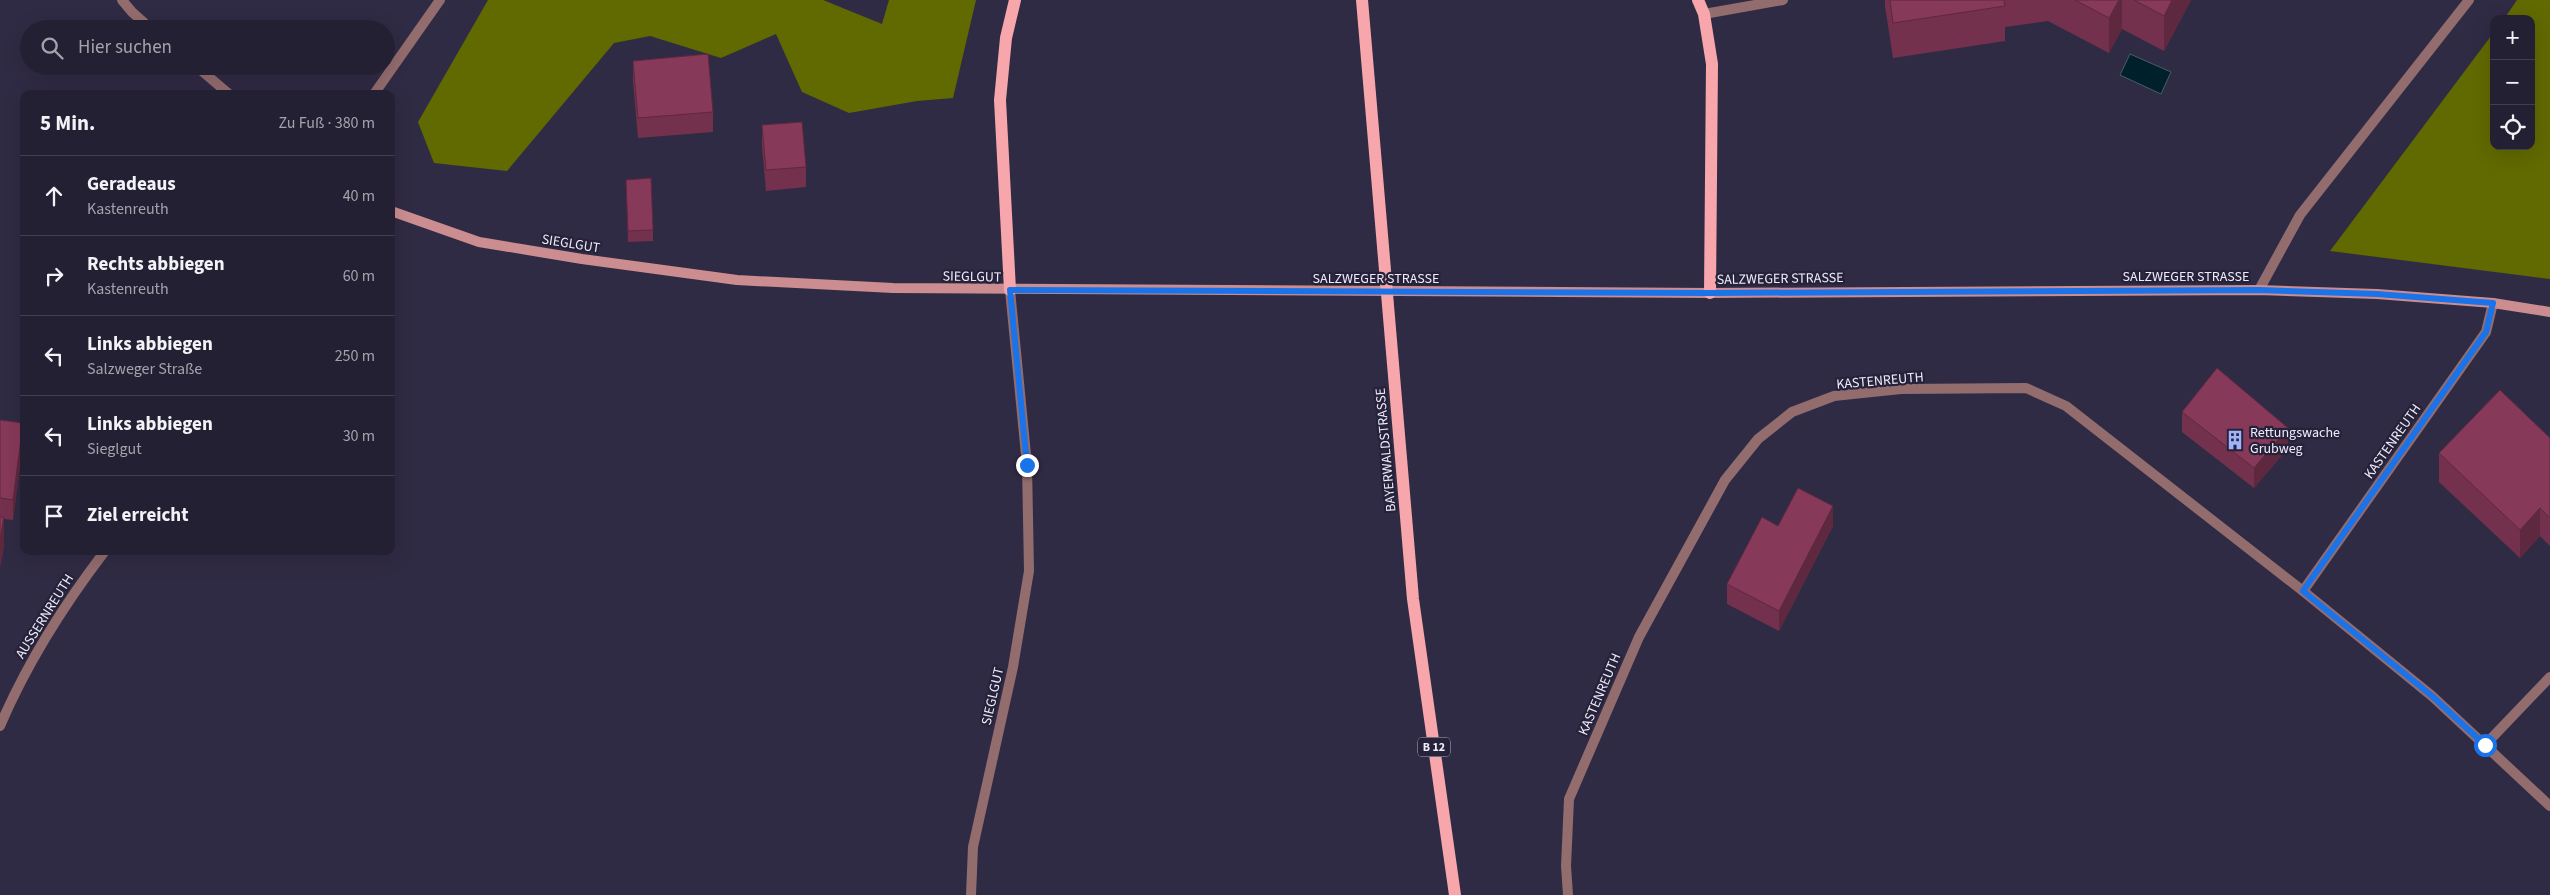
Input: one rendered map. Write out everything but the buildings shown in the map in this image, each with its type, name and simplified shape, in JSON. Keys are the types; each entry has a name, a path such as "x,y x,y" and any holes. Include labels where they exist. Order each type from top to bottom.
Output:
{"main road":[{"path":"1010,290 1000,100 1006,38 1015,0"},
{"name":"BAYERWALDSTRASSE","path":"1362,0 1413,599 1456,895"},
{"path":"1698,0 1704,14 1712,64 1710,293"},
{"name":"SIEGLGUT","path":"395,212 479,242 737,280 894,288 1010,290"},
{"name":"SALZWEGER STRASSE","path":"1010,290 1710,293 2259,290 2377,294 2493,303 2550,312"}],"street":[{"path":"122,0 141,20"},
{"path":"395,64 440,0"},
{"path":"1704,14 1782,0"},
{"path":"2259,290 2300,215 2469,0"},
{"path":"207,75 224,90"},
{"path":"377,90 387,75"},
{"name":"SIEGLGUT","path":"971,895 973,847 1013,667 1028,571 1027,465 1010,290"},
{"name":"KASTENREUTH","path":"2303,591 2486,332 2493,303"},
{"name":"KASTENREUTH","path":"1568,895 1566,866 1569,799 1639,637 1725,480 1758,440 1792,412 1834,396 1901,389 2026,388 2066,406 2303,591 2432,696 2550,806"},
{"name":"AUSSERNREUTH","path":"0,726 16,688 66,605 102,555"},
{"path":"2485,745 2550,677"}],"green space":[{"path":"488,0 823,0 882,24 889,0 976,0 953,98 917,101 849,113 802,92 776,34 721,58 650,36 614,43 507,171 434,163 418,122"},
{"path":"2517,0 2550,0 2550,279 2330,251 2490,37 2490,150 2535,150 2535,15 2507,15"}],"water":[{"path":"2130,54 2171,72 2161,94 2120,75"}],"place":[{"name":"Rettungswache Grubweg","path":"2235,440"}],"route":[{"path":"1027,465 1010,290 1710,293 2055,289 2259,290 2377,294 2493,303 2486,332 2303,591 2432,696 2485,745"}]}
